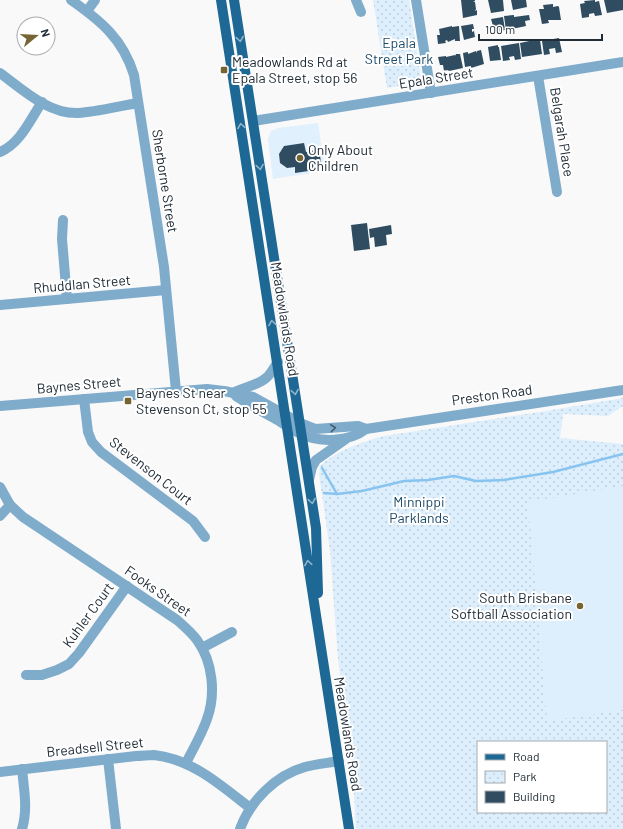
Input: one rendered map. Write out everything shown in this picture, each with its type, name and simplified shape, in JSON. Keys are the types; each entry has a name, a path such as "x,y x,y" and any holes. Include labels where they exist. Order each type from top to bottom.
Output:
{"main road":[{"name":"Meadowlands Road","path":"221,0 288,426 349,829"},
{"name":"Meadowlands Road","path":"234,0 316,528 320,643"}],"street":[{"name":"Sherborne Street","path":"71,0 87,11 120,43 132,68 166,290 176,391"},
{"path":"87,11 95,0"},
{"path":"356,0 361,12"},
{"path":"416,0 431,93"},
{"name":"Epala Street","path":"253,121 623,62"},
{"path":"0,73 42,102 61,111 77,113 138,103"},
{"name":"Belgarah Place","path":"538,76 557,192"},
{"path":"0,152 7,149 17,140 42,102"},
{"path":"63,220 62,239 67,299"},
{"name":"Rhuddlan Street","path":"0,305 166,290"},
{"path":"233,393 266,378 278,362"},
{"name":"Baynes Street","path":"0,406 207,389 253,397 300,423"},
{"name":"Preston Road","path":"300,423 315,429 358,426 366,428 623,390"},
{"name":"Baynes Street","path":"233,393 254,408 302,434"},
{"name":"Stevenson Court","path":"84,399 88,432 92,442 101,452 193,521 205,538"},
{"name":"Preston Road","path":"302,434 321,439 346,438 359,434 366,428"},
{"path":"308,480 316,460 346,438"},
{"name":"Fooks Street","path":"0,487 10,505 23,517 177,620 196,639 202,648 211,678 211,706 207,720 186,763"},
{"path":"0,516 10,505"},
{"name":"Kuhler Court","path":"26,675 42,675 69,664 79,653 127,586"},
{"path":"202,648 232,632"},
{"name":"Breadsell Street","path":"0,772 136,756 154,756 186,763 216,782 250,808"},
{"path":"108,759 116,829"},
{"path":"240,829 250,808 264,791 283,777 304,767 339,762"},
{"path":"22,769 25,807 22,829"}],"shaded area":[{"path":"318,123 325,171 273,179 268,139 271,131 278,128"}],"green space":[{"name":"Epala Street Park","path":"373,0 409,0 421,77 417,83 387,88"},
{"name":"Minnippi Parklands","path":"623,398 623,406 608,416 563,414 560,438 623,444 623,829 356,829 353,774 338,659 330,550 319,474 320,466 334,455 359,444 384,436"},
{"name":"South Brisbane Softball Association","path":"623,486 623,710 547,721 528,502"}],"building":[{"path":"461,0 475,0 473,2 475,2 475,11 477,10 477,15 463,18"},
{"path":"488,0 503,0 504,11 491,13"},
{"path":"511,0 526,0 527,7 513,10"},
{"path":"595,0 595,2 599,1 602,15 595,16 594,13 589,14 589,17 582,18 580,4 585,3 584,1"},
{"path":"604,0 623,0 623,10 607,13"},
{"path":"553,4 553,7 559,7 561,20 548,20 549,23 542,24 539,9 544,9 543,5"},
{"path":"514,15 514,17 529,15 530,20 525,21 526,26 512,29 510,28 510,31 506,31 504,16"},
{"path":"503,17 505,30 495,33 491,19"},
{"path":"473,24 474,29 472,29 472,32 474,31 475,37 464,40 461,26"},
{"path":"459,26 460,41 455,41 455,39 448,42 447,40 445,41 446,43 438,44 437,35 440,35 439,29"},
{"path":"559,38 562,52 556,53 555,48 549,49 550,54 544,55 542,41"},
{"path":"540,40 542,54 522,57 520,43"},
{"path":"519,43 521,59 515,60 514,56 509,57 510,60 503,61 501,46"},
{"path":"498,45 501,60 490,61 488,47"},
{"path":"481,50 484,64 471,68 471,66 465,67 463,53 468,52 468,54 476,51 476,53 477,51"},
{"path":"456,54 460,54 463,68 444,71 443,65 440,65 438,57 455,56"},
{"name":"Only About Children","path":"304,143 306,152 319,149 322,169 295,173 295,167 287,168 280,163 279,154 284,146"},
{"path":"367,223 370,249 354,251 351,225"},
{"path":"391,225 392,234 386,235 387,245 375,247 374,237 370,238 369,229"}],"waterway":[{"path":"324,493 337,494 362,491 404,481 428,480 454,476 476,481 504,480 553,472 623,454"},
{"path":"322,468 337,494"}],"place":[{"name":"Meadowlands Rd at Epala Street, stop 56","path":"224,70"},
{"name":"Only About Children","path":"300,158"},
{"name":"Baynes St near Stevenson Ct, stop 55","path":"128,401"},
{"name":"South Brisbane Softball Association","path":"580,606"}]}
